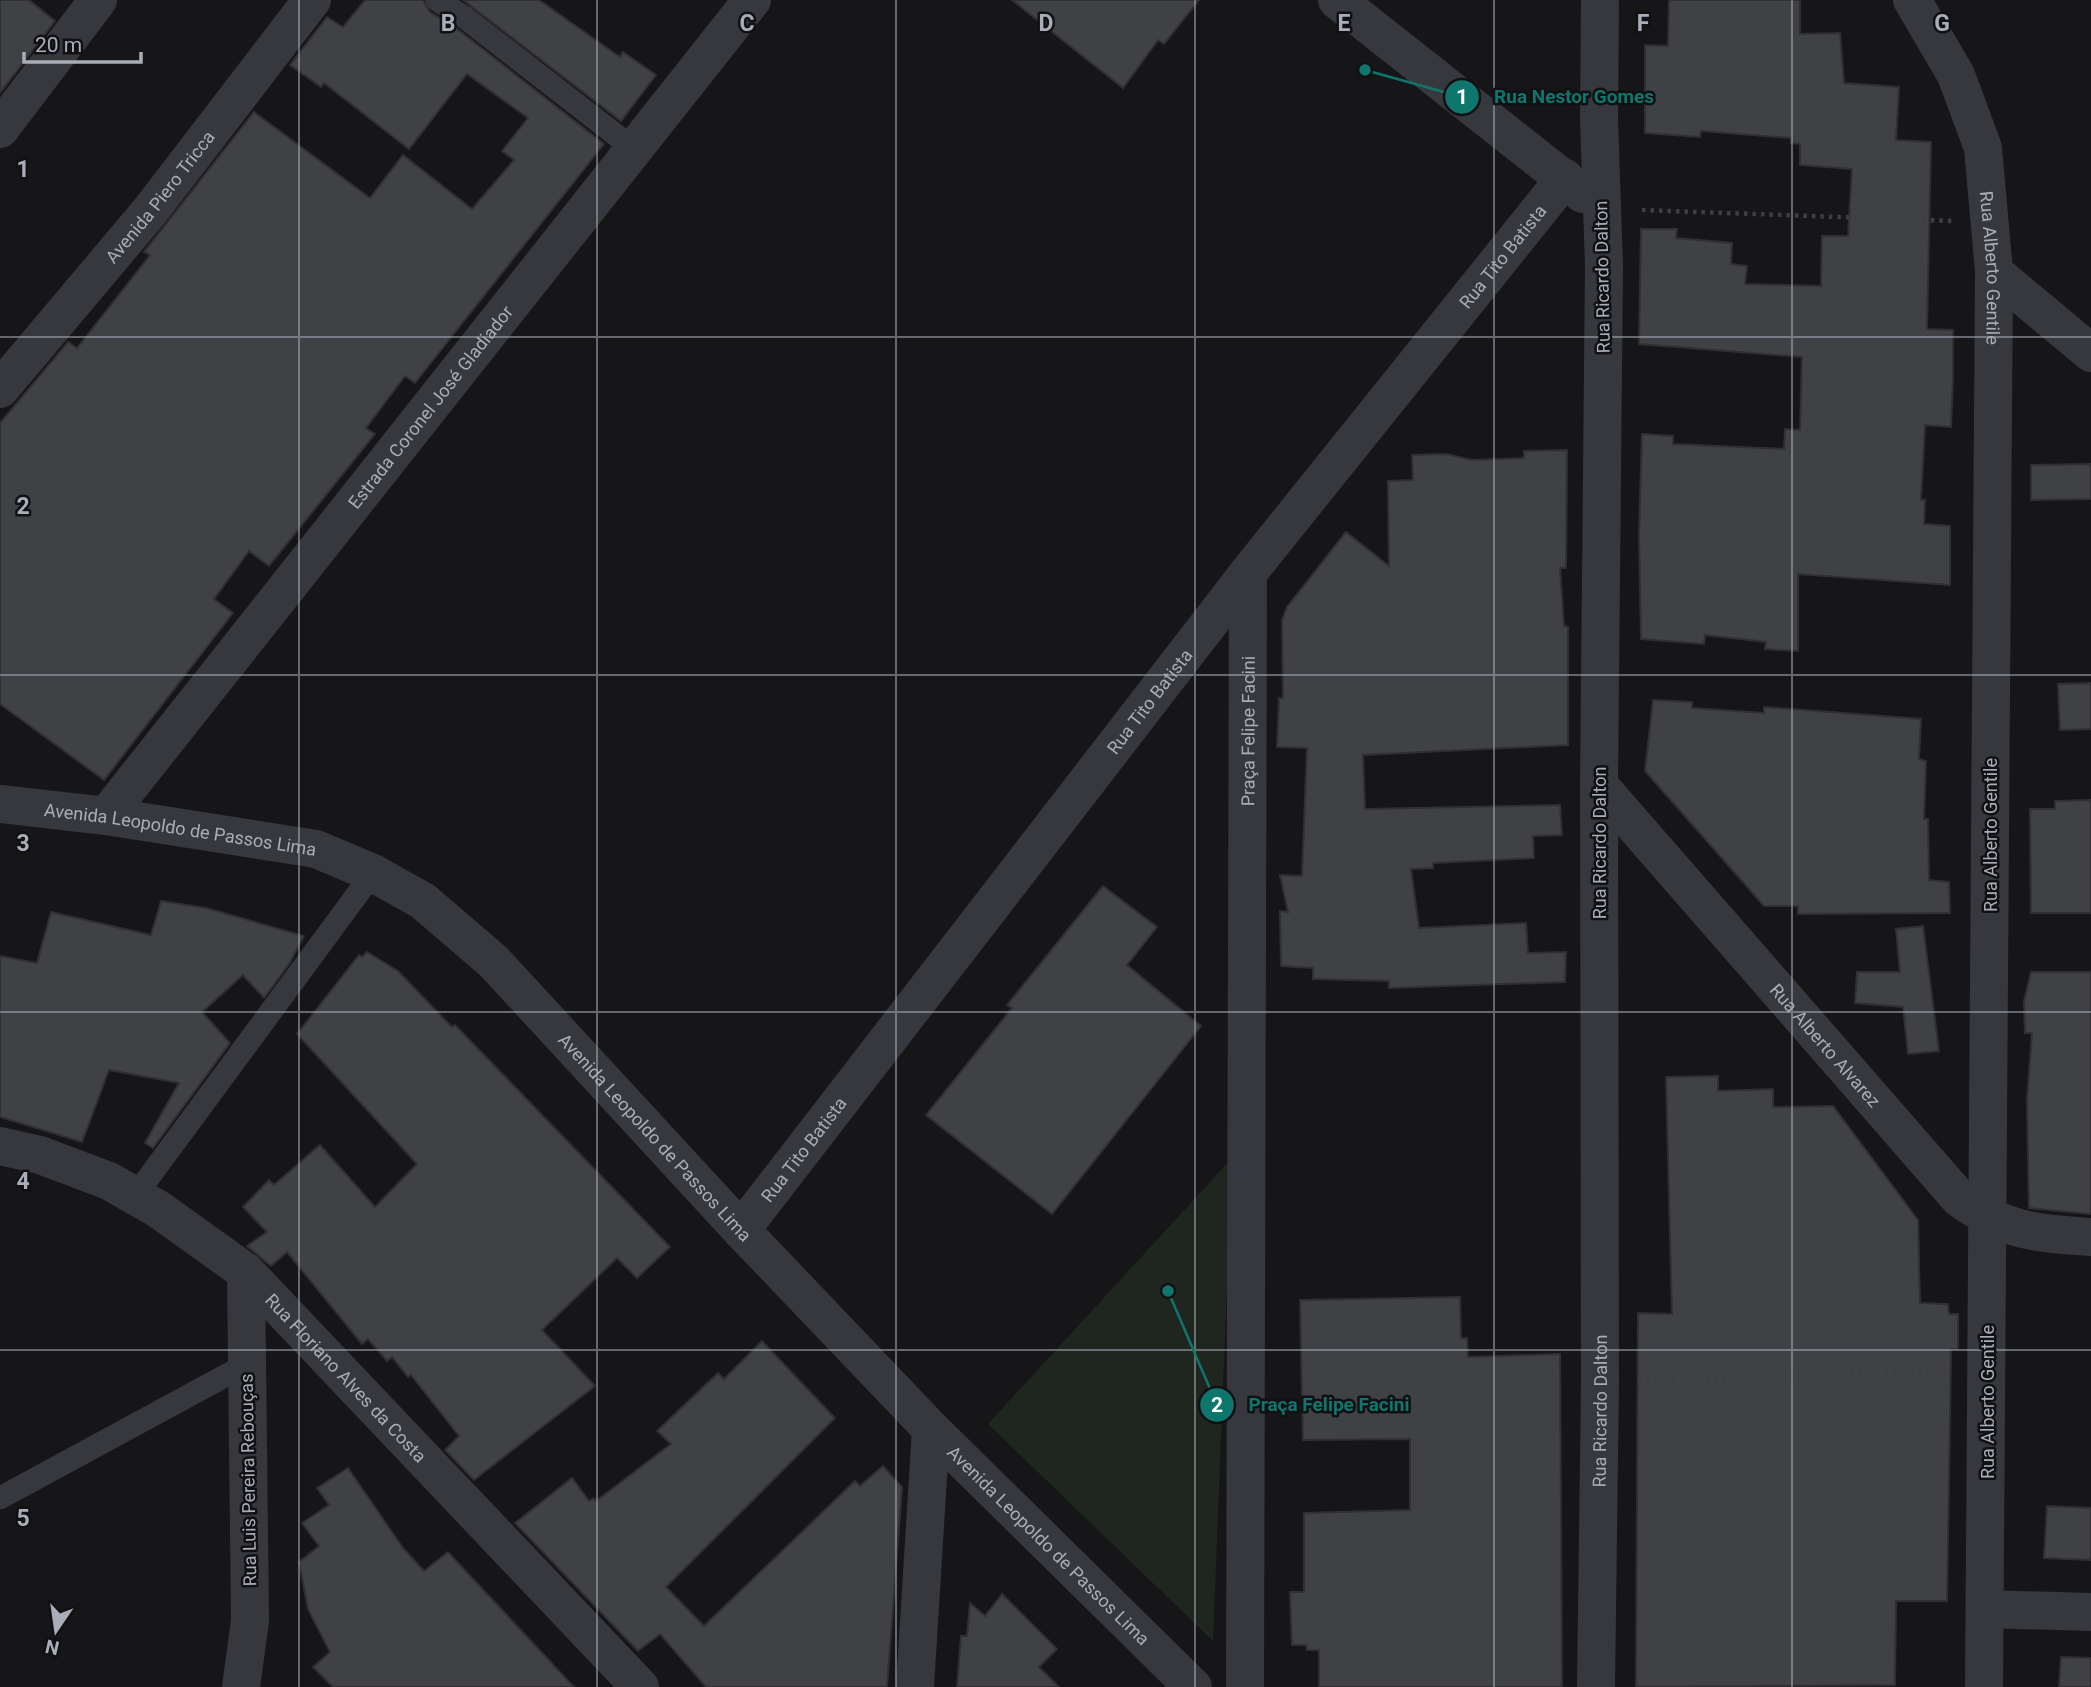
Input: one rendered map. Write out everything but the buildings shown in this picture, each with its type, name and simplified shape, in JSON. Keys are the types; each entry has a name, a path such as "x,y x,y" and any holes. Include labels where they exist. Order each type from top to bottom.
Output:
{"street":[{"path":"0,129 98,0"},
{"name":"Avenida Piero Tricca","path":"0,388 150,211 312,0"},
{"name":"Estrada Coronel José Gladiador","path":"106,816 752,0"},
{"path":"1337,0 1601,209"},
{"name":"Rua Ricardo Dalton","path":"1596,1687 1600,1383 1598,785 1604,265 1601,209 1600,0"},
{"name":"Rua Alberto Gentile","path":"1912,0 1956,75 1983,148 1994,272 1984,1687"},
{"name":"Rua Tito Batista","path":"741,1230 1248,573 1565,178"},
{"path":"1994,272 2091,353"},
{"name":"Praça Felipe Facini","path":"1245,1687 1248,573"},
{"name":"Rua Alberto Alvarez","path":"1598,785 1959,1198 1988,1219 2031,1232 2091,1237"},
{"name":"Avenida Leopoldo de Passos Lima","path":"0,804 106,816 316,849 373,873 423,901 494,962 741,1230 931,1429 1193,1687"},
{"name":"Rua Floriano Alves da Costa","path":"0,1146 63,1164 109,1181 246,1272 640,1687"},
{"name":"Rua Luis Pereira Rebouças","path":"241,1687 250,1621 246,1272"},
{"path":"915,1687 931,1429"},
{"path":"1985,1609 2091,1612"}],"lane":[{"path":"437,0 464,17 634,149"},
{"path":"135,1196 373,873"},
{"path":"0,1497 247,1364"}],"path":[{"path":"1601,209 1991,223"},
{"path":"1600,1383 1987,1369"}],"shaded area":[{"path":"1232,1158 1213,1641 988,1424"}],"place":[{"name":"Rua Nestor Gomes","path":"1365,70"},
{"name":"Praça Felipe Facini","path":"1168,1291"}]}
